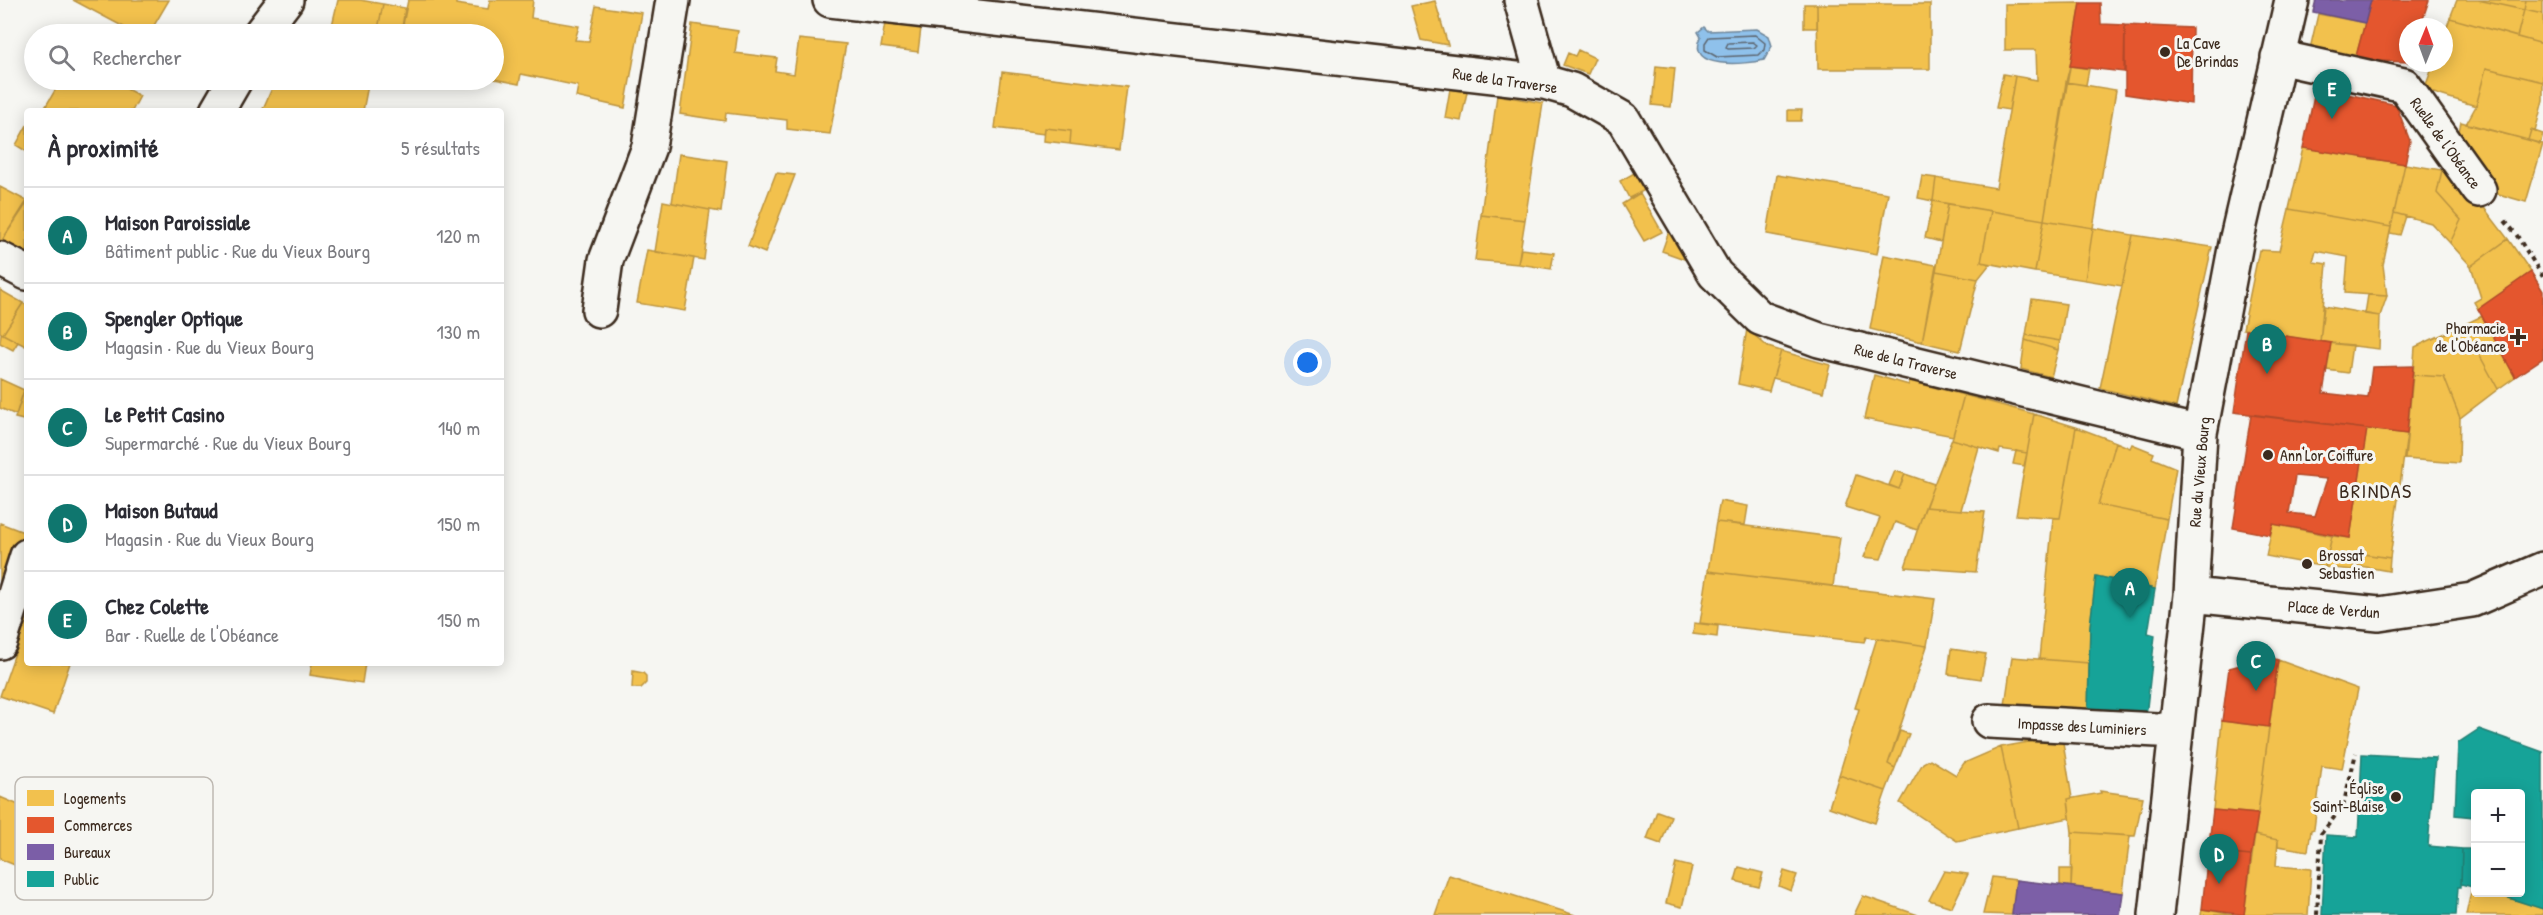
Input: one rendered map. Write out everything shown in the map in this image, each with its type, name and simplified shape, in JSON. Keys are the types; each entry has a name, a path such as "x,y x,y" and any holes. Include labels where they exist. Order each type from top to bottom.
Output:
{"street":[{"path":"268,24 286,0"},
{"path":"599,310 606,260 649,147 673,0"},
{"name":"Rue de la Traverse","path":"830,0 1544,82 1572,90 1623,119 1715,274 1760,318 1819,340 2200,433"},
{"path":"1521,0 1544,82"},
{"name":"Rue du Vieux Bourg","path":"2156,915 2191,595 2200,433 2237,238 2292,0"},
{"name":"Ruelle de l'Obéance","path":"2277,57 2404,85 2479,190"},
{"path":"219,108 229,90"},
{"path":"0,259 24,271"},
{"path":"0,642 24,566"},
{"name":"Place de Verdun","path":"2191,595 2379,614 2472,600 2543,569"},
{"name":"Impasse des Luminiers","path":"1989,721 2176,731"}],"path":[{"name":"Ruelle de l'Obéance","path":"2479,190 2516,234 2543,277"},
{"path":"2318,915 2321,834 2343,806 2356,753"}],"water":[{"path":"1704,27 1708,31 1757,29 1769,36 1772,46 1764,60 1720,63 1709,60 1702,56 1698,48 1701,37 1698,32"}],"building: Logements":[{"path":"73,0 169,0 155,24 118,24"},
{"path":"338,0 360,0 383,4 379,24 332,24"},
{"path":"408,0 456,0 456,4 488,9 490,0 533,0 531,18 579,26 575,40 589,41 596,6 642,13 625,108 576,97 578,86 521,74 519,84 504,81 504,24 403,24"},
{"path":"2457,0 2478,0 2524,10 2517,37 2450,18"},
{"path":"2478,0 2526,0 2524,10"},
{"path":"2526,0 2543,0 2543,14 2524,10"},
{"path":"1435,1 1448,45 1421,40 1411,6"},
{"path":"2081,3 2044,220 1933,201 1936,178 1996,188 2015,76 2037,80 2036,50 2005,50 2005,4"},
{"path":"383,4 405,8 403,24 379,24"},
{"path":"1804,4 1817,4 1817,28 1804,28"},
{"path":"1817,4 1930,4 1930,69 1818,69"},
{"path":"2524,10 2543,14 2543,44 2517,37"},
{"path":"2318,14 2365,23 2355,60 2310,49"},
{"path":"2453,19 2543,44 2543,82 2486,68 2476,106 2424,90 2431,72 2453,72"},
{"path":"885,23 921,28 918,52 881,47"},
{"path":"692,24 738,31 735,53 777,58 775,71 794,74 799,39 846,44 830,134 787,129 787,120 726,113 725,121 680,114"},
{"path":"1578,50 1595,58 1588,74 1563,65 1568,53 1575,56"},
{"path":"1656,66 1675,68 1671,107 1652,105"},
{"path":"2070,66 2089,69 2086,85 2066,82"},
{"path":"2486,68 2543,82 2543,100 2535,132 2531,130 2528,140 2466,124 2476,106"},
{"path":"1002,72 1127,87 1119,150 1070,144 1071,131 1045,128 1044,134 995,128"},
{"path":"2003,74 2015,76 2009,110 1996,108"},
{"path":"2066,82 2116,90 2093,228 2044,220"},
{"path":"1450,89 1467,92 1461,121 1445,118"},
{"path":"55,90 129,90 140,96 134,108 45,108"},
{"path":"271,90 367,90 364,108 263,108"},
{"path":"1497,95 1543,103 1525,220 1481,215"},
{"path":"1788,110 1802,110 1801,121 1788,121"},
{"path":"2461,122 2543,144 2526,202 2488,191 2456,145"},
{"path":"1045,128 1071,131 1070,144 1044,141"},
{"path":"24,130 24,150 16,145"},
{"path":"2531,130 2543,134 2540,144 2528,140"},
{"path":"2303,148 2405,164 2391,227 2289,209"},
{"path":"679,154 727,161 721,212 672,203"},
{"path":"2405,164 2442,170 2437,193 2461,220 2450,243 2431,223 2394,213"},
{"path":"2442,170 2472,192 2508,239 2471,266 2450,243 2461,220 2437,193"},
{"path":"1636,172 1645,190 1629,198 1620,181"},
{"path":"776,173 795,175 765,253 748,246"},
{"path":"1777,175 1888,193 1877,254 1767,234"},
{"path":"1922,176 1936,178 1933,201 1918,198"},
{"path":"0,187 24,199 24,206 0,241"},
{"path":"1640,193 1662,232 1644,241 1622,204"},
{"path":"663,201 710,210 704,260 655,252"},
{"path":"1933,201 1948,204 1941,242 1925,238"},
{"path":"1948,204 1991,211 1981,262 1990,264 1978,279 1936,271"},
{"path":"24,208 24,254 1,242"},
{"path":"2289,209 2391,227 2383,265 2387,296 2345,293 2348,257 2316,251 2313,262 2327,264 2320,342 2243,329 2259,250 2279,251"},
{"path":"1991,211 2044,220 2035,272 1981,262"},
{"path":"2394,213 2406,216 2400,235 2390,233"},
{"path":"1481,215 1525,220 1518,264 1475,260"},
{"path":"2044,220 2093,228 2085,280 2035,272"},
{"path":"2093,228 2133,235 2122,286 2085,280"},
{"path":"1669,231 1687,260 1662,251"},
{"path":"2133,235 2212,247 2176,407 2100,388"},
{"path":"2508,239 2531,272 2478,309 2474,302 2481,298 2471,266"},
{"path":"1521,249 1554,253 1551,269 1518,264"},
{"path":"647,250 694,258 685,311 637,303"},
{"path":"1884,255 1936,265 1922,342 1870,329"},
{"path":"1936,271 1978,279 1960,351 1922,342"},
{"path":"0,290 23,303 3,334 0,332"},
{"path":"2368,295 2387,296 2380,316 2365,314"},
{"path":"2032,299 2066,304 2060,341 2026,335"},
{"path":"23,303 24,304 24,345 3,334"},
{"path":"2324,306 2380,316 2379,349 2320,342"},
{"path":"2482,316 2515,377 2498,389 2463,325"},
{"path":"2463,325 2498,389 2460,418 2444,377 2413,375 2415,347"},
{"path":"1747,329 1768,347 1781,351 1769,391 1738,384"},
{"path":"1,333 18,342 13,350 0,343"},
{"path":"2026,335 2060,341 2058,350 2025,340"},
{"path":"2025,340 2058,350 2051,377 2021,369"},
{"path":"2331,343 2352,345 2348,373 2327,370"},
{"path":"1781,351 1830,365 1823,392 1773,378"},
{"path":"1874,375 1909,385 1909,381 1964,395 1953,436 1864,419"},
{"path":"2413,375 2444,377 2460,418 2459,463 2405,459"},
{"path":"0,379 24,390 16,415 0,408"},
{"path":"24,391 24,420 15,418"},
{"path":"1964,395 2034,414 2027,453 2000,449 1999,453 1952,439"},
{"path":"2034,414 2076,427 2060,518 2016,515"},
{"path":"2076,427 2116,442 2098,505 2167,519 2155,589 2096,576 2090,626 2089,663 2039,659 2053,518 2060,518"},
{"path":"2367,429 2407,434 2390,558 2356,553 2353,570 2325,567 2332,536 2350,538"},
{"path":"1952,439 1979,447 1961,510 1925,507"},
{"path":"2116,442 2130,448 2132,444 2154,453 2152,458 2176,468 2167,519 2098,505"},
{"path":"2016,451 2027,453 2024,466 2013,464"},
{"path":"1895,471 1905,474 1899,489 1889,485"},
{"path":"1905,474 1934,484 1917,530 1895,522 1881,559 1864,557 1880,518 1845,507 1856,475 1899,489"},
{"path":"1720,501 1748,506 1745,525 1716,522"},
{"path":"1925,507 1985,512 1976,572 1905,567"},
{"path":"1716,522 1840,538 1833,586 1708,571"},
{"path":"0,523 24,532 24,538 2,599 0,599"},
{"path":"2273,524 2332,536 2325,567 2266,556"},
{"path":"2356,553 2390,558 2389,571 2354,565"},
{"path":"1708,571 1935,599 1927,646 1866,637 1864,642 1700,623"},
{"path":"1694,623 1718,626 1717,637 1693,634"},
{"path":"24,628 24,666 69,666 53,714 0,696"},
{"path":"1877,638 1927,646 1888,764 1895,768 1886,791 1839,775 1859,709 1855,708"},
{"path":"1951,649 1986,654 1981,679 1948,674"},
{"path":"2012,657 2089,663 2088,712 2005,705"},
{"path":"2278,660 2358,689 2342,769 2322,766 2314,829 2311,830 2308,851 2278,846 2278,840 2255,835"},
{"path":"312,666 365,666 362,683 310,675"},
{"path":"633,671 646,676 646,683 641,688 632,688"},
{"path":"2222,721 2269,727 2258,814 2213,810"},
{"path":"1900,731 1909,734 1895,768 1888,764"},
{"path":"2062,736 2072,798 2068,799 2070,818 2018,828 2001,747"},
{"path":"2001,747 2018,828 1957,841 1900,803 1923,763 1930,759 1956,775 1964,763"},
{"path":"1839,775 1886,791 1875,823 1829,807"},
{"path":"2100,791 2143,797 2135,836 2072,832 2068,799 2101,793"},
{"path":"0,797 15,803 15,865 0,859"},
{"path":"1657,811 1671,816 1661,844 1647,839"},
{"path":"2072,832 2130,836 2123,893 2071,887"},
{"path":"2255,835 2278,840 2276,866 2311,869 2308,915 2244,915"},
{"path":"1676,863 1692,867 1682,907 1666,903"},
{"path":"1739,867 1763,873 1759,887 1735,881"},
{"path":"2060,869 2072,869 2071,887 2060,885"},
{"path":"1784,871 1797,875 1791,891 1779,886"},
{"path":"1944,871 1968,874 1952,907 1929,900"},
{"path":"1449,875 1575,915 1435,915"},
{"path":"1992,877 2016,880 2012,915 1983,914"},
{"path":"2471,892 2471,897 2506,897 2543,909 2543,915 2466,915"},
{"path":"1863,896 1918,915 1854,915"},
{"path":"2202,909 2233,915 2201,915"}],"building: Commerces":[{"path":"2371,0 2429,0 2423,18 2399,18 2399,62 2355,60"},
{"path":"2081,3 2100,3 2101,24 2125,25 2124,72 2070,66"},
{"path":"2125,25 2192,28 2191,104 2125,94"},
{"path":"2316,87 2396,105 2410,141 2405,164 2303,148"},
{"name":"Pharmacie de l'Obéance","path":"2531,272 2543,291 2543,358 2515,377 2478,309"},
{"path":"2246,330 2331,343 2323,393 2368,398 2372,367 2413,366 2407,434 2234,412"},
{"path":"2251,415 2367,429 2350,538 2273,524 2270,535 2233,528","holes":["2295,476 2327,479 2315,516 2289,513"]},
{"path":"2270,657 2278,660 2269,727 2222,721 2229,668"},
{"path":"2213,810 2258,814 2251,856 2208,852"},
{"path":"2208,852 2251,856 2244,915 2202,909"}],"building: Bureaux":[{"path":"2316,0 2371,0 2365,23 2313,12"},
{"path":"2016,880 2123,893 2120,915 2012,915"}],"building: Public":[{"path":"2096,576 2155,589 2148,633 2155,635 2146,716 2088,712 2090,626"},
{"path":"2479,729 2543,752 2543,909 2506,897 2525,897 2525,789 2471,789 2471,817 2455,815 2458,743"},
{"name":"Église Saint-Blaise","path":"2362,754 2435,758 2428,846 2462,849 2461,887 2458,887 2456,915 2322,915 2326,835 2358,837"},
{"path":"2462,849 2471,849 2471,887 2461,884"}],"place":[{"name":"La Cave De Brindas","path":"2165,52"},
{"name":"Chez Colette","path":"2332,119"},
{"name":"Pharmacie de l'Obéance","path":"2518,337"},
{"name":"Spengler Optique","path":"2267,374"},
{"name":"Ann'Lor Coiffure","path":"2268,455"},
{"name":"Brossat Sebastien","path":"2307,564"},
{"name":"Maison Paroissiale","path":"2130,618"},
{"name":"Le Petit Casino","path":"2256,691"},
{"name":"Église Saint-Blaise","path":"2396,797"},
{"name":"Maison Butaud","path":"2219,884"}],"district":[{"name":"BRINDAS","path":"2376,491"}]}
